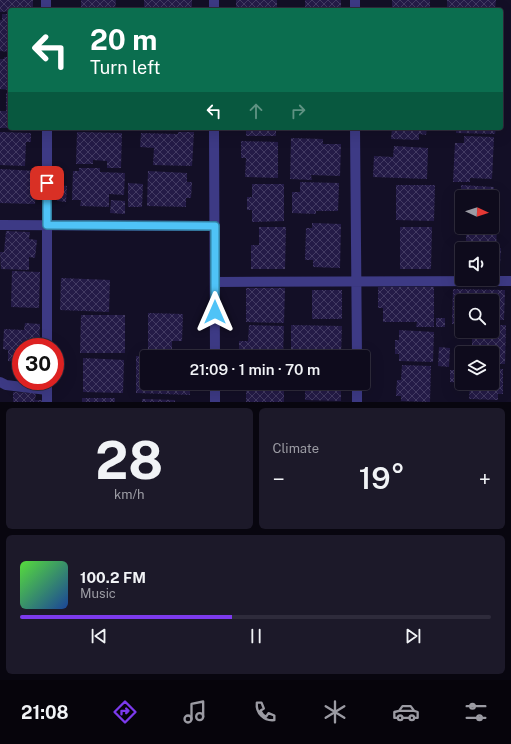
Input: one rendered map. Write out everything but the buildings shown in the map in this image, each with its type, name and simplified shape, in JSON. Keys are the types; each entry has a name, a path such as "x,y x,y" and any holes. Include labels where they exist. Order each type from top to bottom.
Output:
{"street":[{"path":"47,130 47,338"},
{"path":"214,130 215,350"},
{"path":"355,130 355,281 357,350"},
{"path":"0,225 215,226"},
{"path":"215,282 511,281"},
{"path":"0,382 6,385 12,385"},
{"path":"47,390 47,402"},
{"path":"215,390 215,402"},
{"path":"357,390 357,402"}],"route":[{"path":"47,183 47,225 215,226 215,312"}]}
